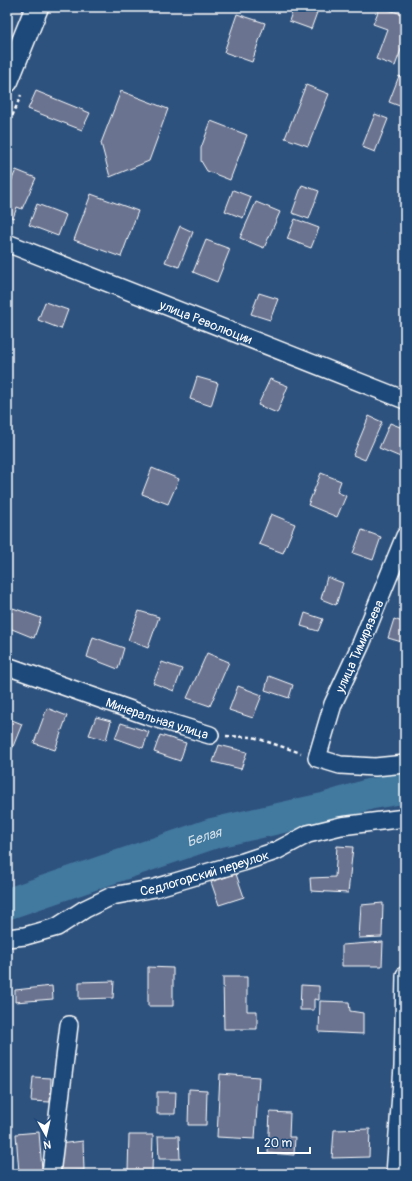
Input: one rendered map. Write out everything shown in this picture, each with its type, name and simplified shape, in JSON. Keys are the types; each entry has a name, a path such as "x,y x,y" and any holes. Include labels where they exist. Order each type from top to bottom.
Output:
{"main road":[{"path":"7,81 37,7"}],"street":[{"name":"улица Революции","path":"7,243 405,400"},
{"name":"улица Тимирязева","path":"317,758 333,704 361,644 405,536"},
{"name":"Минеральная улица","path":"7,666 148,716 210,735"},
{"path":"317,758 340,765 375,767 405,764"},
{"name":"Седлогорский переулок","path":"7,938 24,936 57,927 85,909 112,896 155,888 243,862 276,851 308,834 342,826 405,818"},
{"path":"395,1173 403,1067 405,975"},
{"path":"51,1174 69,1025"}],"path":[{"name":"Минеральная улица","path":"210,735 253,737 317,758"},
{"path":"335,1174 395,1173"}],"building":[{"path":"294,7 319,7 311,29 289,21"},
{"path":"380,7 405,15 405,39 395,66 376,59 387,29 373,24"},
{"path":"237,14 265,23 252,62 224,52"},
{"path":"399,76 405,78 405,108 389,102"},
{"path":"306,85 329,94 308,146 285,138"},
{"path":"36,91 90,113 82,130 28,109"},
{"path":"121,91 168,109 149,161 110,177 101,143"},
{"path":"375,114 388,119 375,152 362,147"},
{"path":"211,121 247,135 230,180 207,171 201,161 201,148"},
{"path":"16,170 36,178 22,209 17,207 13,218 7,215 7,191"},
{"path":"302,185 319,191 309,219 292,213"},
{"path":"233,190 251,197 243,218 225,211"},
{"path":"91,194 138,211 121,257 74,240"},
{"path":"256,202 280,212 264,248 240,238"},
{"path":"37,204 66,215 58,236 29,225"},
{"path":"295,219 319,228 311,248 287,239"},
{"path":"180,226 193,232 179,267 165,262"},
{"path":"206,240 230,249 217,282 193,272"},
{"path":"259,293 278,299 270,320 251,314"},
{"path":"45,302 68,310 61,329 38,320"},
{"path":"197,377 218,383 211,406 190,399"},
{"path":"270,379 288,386 277,413 258,405"},
{"path":"369,416 382,422 365,460 353,455"},
{"path":"390,423 405,429 405,459 379,448"},
{"path":"152,468 179,479 168,504 142,494"},
{"path":"321,473 341,481 337,492 346,496 337,517 308,505"},
{"path":"271,514 295,524 283,553 259,544"},
{"path":"362,530 381,537 373,560 353,553"},
{"path":"327,577 343,583 336,605 321,599"},
{"path":"13,608 41,618 34,638 7,627 7,623"},
{"path":"139,611 159,617 148,648 128,640"},
{"path":"305,613 323,619 318,631 301,626"},
{"path":"394,619 405,623 405,643 388,638"},
{"path":"93,637 124,648 118,669 87,657"},
{"path":"207,653 229,662 210,706 187,698"},
{"path":"162,662 182,669 174,691 153,683"},
{"path":"269,676 293,685 289,698 265,690"},
{"path":"238,686 262,695 253,718 229,710"},
{"path":"47,708 67,716 55,750 34,743"},
{"path":"96,717 111,721 106,740 89,735"},
{"path":"7,718 22,724 8,759 7,758"},
{"path":"121,723 149,732 143,748 115,738"},
{"path":"160,735 186,743 180,761 154,752"},
{"path":"219,745 247,752 241,769 213,762"},
{"path":"337,846 353,847 348,893 311,891 310,878 335,877"},
{"path":"236,874 244,897 219,905 211,882"},
{"path":"383,903 382,937 359,938 361,905"},
{"path":"383,942 382,966 342,966 342,945"},
{"path":"148,967 173,968 173,1006 148,1006"},
{"path":"223,977 247,977 247,1011 257,1011 257,1029 224,1029"},
{"path":"114,981 113,998 79,999 79,982"},
{"path":"301,985 319,986 319,1000 314,999 314,1010 300,1010"},
{"path":"52,986 53,999 15,1002 15,990"},
{"path":"320,1001 349,1002 350,1011 363,1013 363,1034 319,1032"},
{"path":"220,1074 259,1077 255,1139 217,1137"},
{"path":"33,1077 51,1078 50,1102 31,1101"},
{"path":"189,1089 207,1090 206,1125 188,1125"},
{"path":"157,1092 176,1092 175,1114 157,1114"},
{"path":"270,1112 290,1113 289,1137 295,1137 294,1155 268,1153"},
{"path":"370,1129 369,1157 332,1158 334,1130"},
{"path":"39,1132 42,1170 19,1172 16,1134"},
{"path":"129,1135 153,1135 152,1172 128,1171"},
{"path":"158,1136 179,1136 180,1159 159,1159"},
{"path":"83,1141 84,1170 62,1172 59,1144"}],"waterway":[{"name":"Белая","path":"7,904 214,833 325,808 370,794 405,788"}]}
